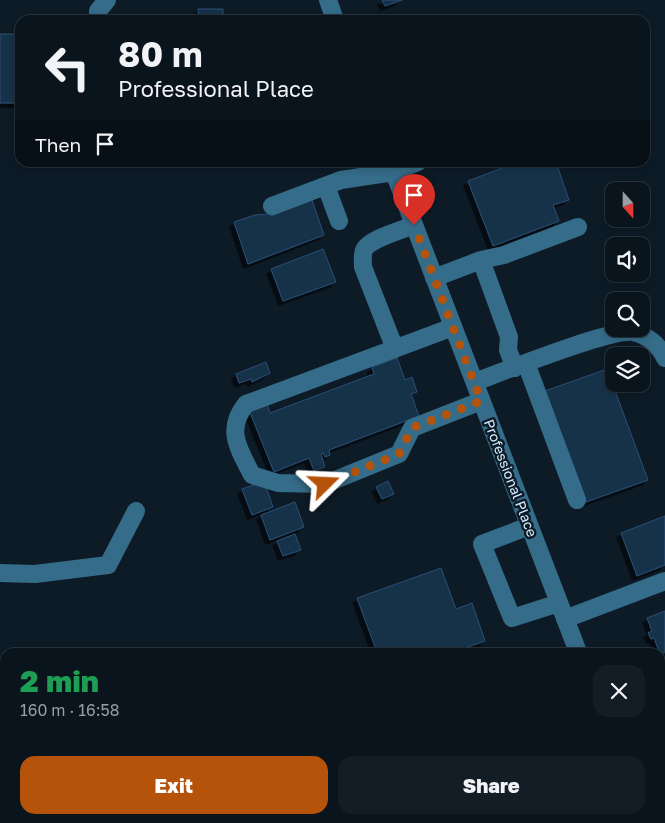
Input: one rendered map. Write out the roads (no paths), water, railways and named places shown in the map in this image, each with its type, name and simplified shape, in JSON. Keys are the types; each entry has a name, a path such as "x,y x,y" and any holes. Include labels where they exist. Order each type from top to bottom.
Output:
{"street":[{"path":"98,15 98,11 107,0"},
{"path":"328,0 333,15"},
{"path":"272,206 341,180 385,167"},
{"name":"Professional Place","path":"388,167 414,225 576,648"},
{"path":"326,186 339,221"},
{"path":"394,349 363,266 364,249 371,242 414,225"},
{"path":"434,278 481,260 504,255 578,227"},
{"path":"481,260 509,337 508,350 520,366 577,500"},
{"path":"453,327 246,404 238,414 236,440 252,475 278,483 325,484 399,454 412,428 481,401"},
{"path":"475,382 602,337 632,332 650,338 665,358"},
{"path":"0,573 35,574 108,565 136,512"},
{"path":"529,526 482,544 512,618 562,611 665,581"}]}
